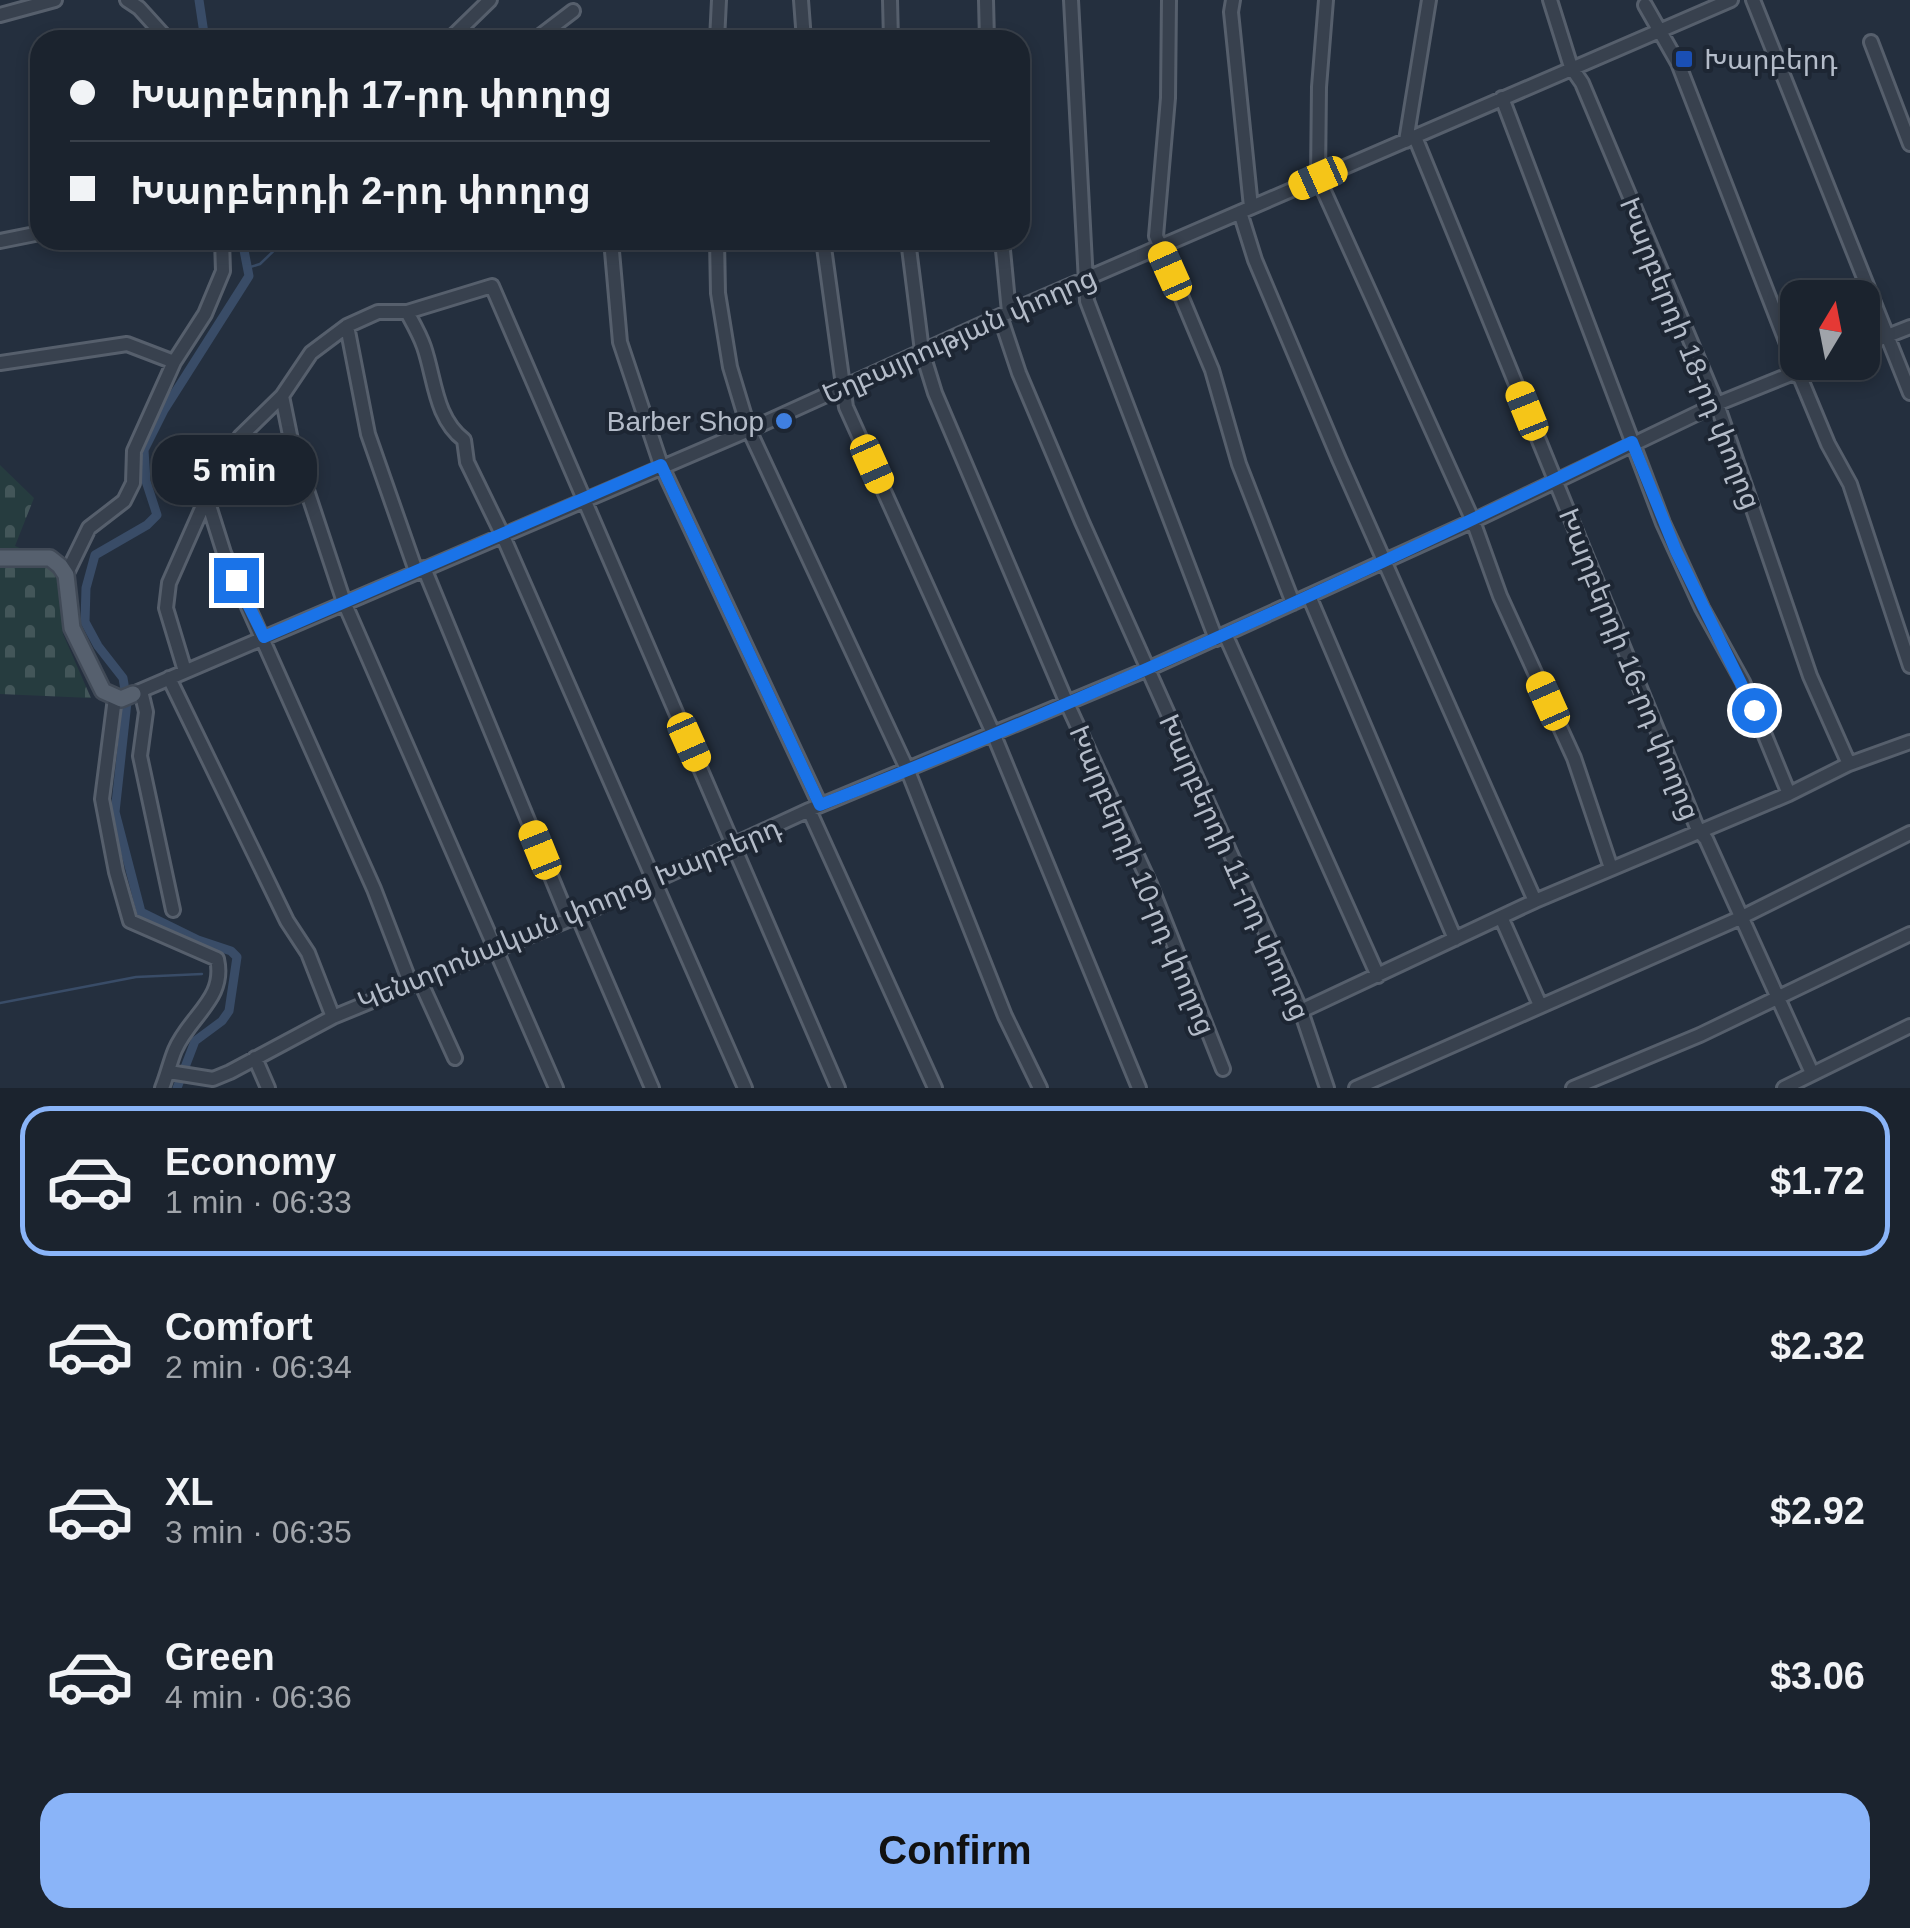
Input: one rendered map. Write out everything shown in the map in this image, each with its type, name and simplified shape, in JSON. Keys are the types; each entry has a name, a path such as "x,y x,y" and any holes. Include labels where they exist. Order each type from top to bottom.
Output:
{"main road":[{"path":"0,558 50,558 66,575 72,628 102,691 127,695"}],"street":[{"path":"0,15 55,0"},
{"path":"127,0 159,30"},
{"path":"459,30 490,0"},
{"path":"718,30 719,0"},
{"path":"801,0 803,30"},
{"path":"890,0 891,30"},
{"path":"986,0 988,30"},
{"path":"1072,0 1087,301 1220,636 1378,976"},
{"path":"1169,0 1168,98 1158,200 1158,246 1212,370 1239,464 1292,604"},
{"path":"1234,0 1246,210 1256,260 1534,901"},
{"path":"1326,0 1319,87 1318,178 1473,521 1500,596 1574,758 1611,868"},
{"path":"1410,139 1429,0"},
{"name":"Խարբերդի 18-րդ փողոց","path":"1550,0 1571,67 1582,83 1717,404 1810,676 1849,764"},
{"name":"Եղբայրության փողոց","path":"127,695 749,430 1158,246 1731,0"},
{"path":"1754,0 1910,393"},
{"path":"1645,4 1685,82 1780,326"},
{"path":"549,30 573,11"},
{"path":"1871,42 1910,144"},
{"path":"1502,98 1662,522 1702,608 1743,682 1789,794"},
{"name":"Խարբերդի 16-րդ փողոց","path":"1410,139 1698,830 1706,839 1812,1074"},
{"path":"0,240 30,235"},
{"path":"66,575 89,528 124,501 133,483 134,451 174,362 206,314 222,271 222,250"},
{"path":"612,250 620,342 661,465 935,1088"},
{"path":"718,250 718,294 730,367 749,430 908,771 1005,1016 1040,1088"},
{"path":"824,250 846,407 993,733 1139,1088"},
{"name":"Խարբերդի 10-րդ փողոց","path":"909,250 922,351 935,392 1066,702 1150,884 1223,1068"},
{"name":"Խարբերդի 11-րդ փողոց","path":"1002,250 1004,314 1019,373 1301,1011 1327,1088"},
{"path":"185,671 166,608 169,583 240,437 282,396 311,353 347,326 378,312 407,312 492,286 838,1088"},
{"path":"407,312 424,345 434,390 451,430 464,440 467,462 745,1088"},
{"path":"347,326 368,434 420,569 652,1088"},
{"path":"1880,338 1910,327"},
{"path":"0,364 128,344 174,362"},
{"name":"Կենտրոնական փողոց Խարբերդ","path":"196,1083 213,1079 332,1017 574,918 814,807 1148,669 1473,521 1632,442 1780,379"},
{"path":"1801,380 1850,484 1910,666"},
{"path":"282,396 292,445 344,602 556,1088"},
{"path":"207,499 224,552 415,983 454,1058"},
{"path":"1310,596 1455,939"},
{"path":"169,678 287,921 308,953 332,1017"},
{"path":"162,1088 175,1050 221,978 217,960 130,920 102,799 127,695 146,712 140,756 172,910"},
{"path":"1301,1011 1534,901 1789,794 1849,764 1910,742"},
{"path":"1356,1088 1740,918 1910,833"},
{"path":"1501,917 1540,1005"},
{"path":"1573,1088 1700,1035 1910,934"},
{"path":"1784,1088 1910,1026"},
{"path":"254,1058 268,1088"},
{"path":"169,1072 196,1083"}],"green space":[{"path":"0,465 34,498 15,546 60,566 63,634 91,698 0,694"}],"waterway":[{"path":"199,0 204,30"},
{"path":"177,1088 195,1041 229,1011 237,957 141,912 115,812 127,702 123,678 85,622 86,588 95,555 157,515 146,481 144,450 164,410 249,276 244,250"},
{"path":"247,268 260,264 275,250"},
{"path":"0,1003 136,977 202,974"}],"place":[{"name":"Խարբերդ","path":"1684,59"},
{"name":"Barber Shop","path":"784,421"}],"route":[{"path":"236,580 264,637 661,465 820,805 1216,639 1473,521 1632,442 1662,522 1754,710"}]}
